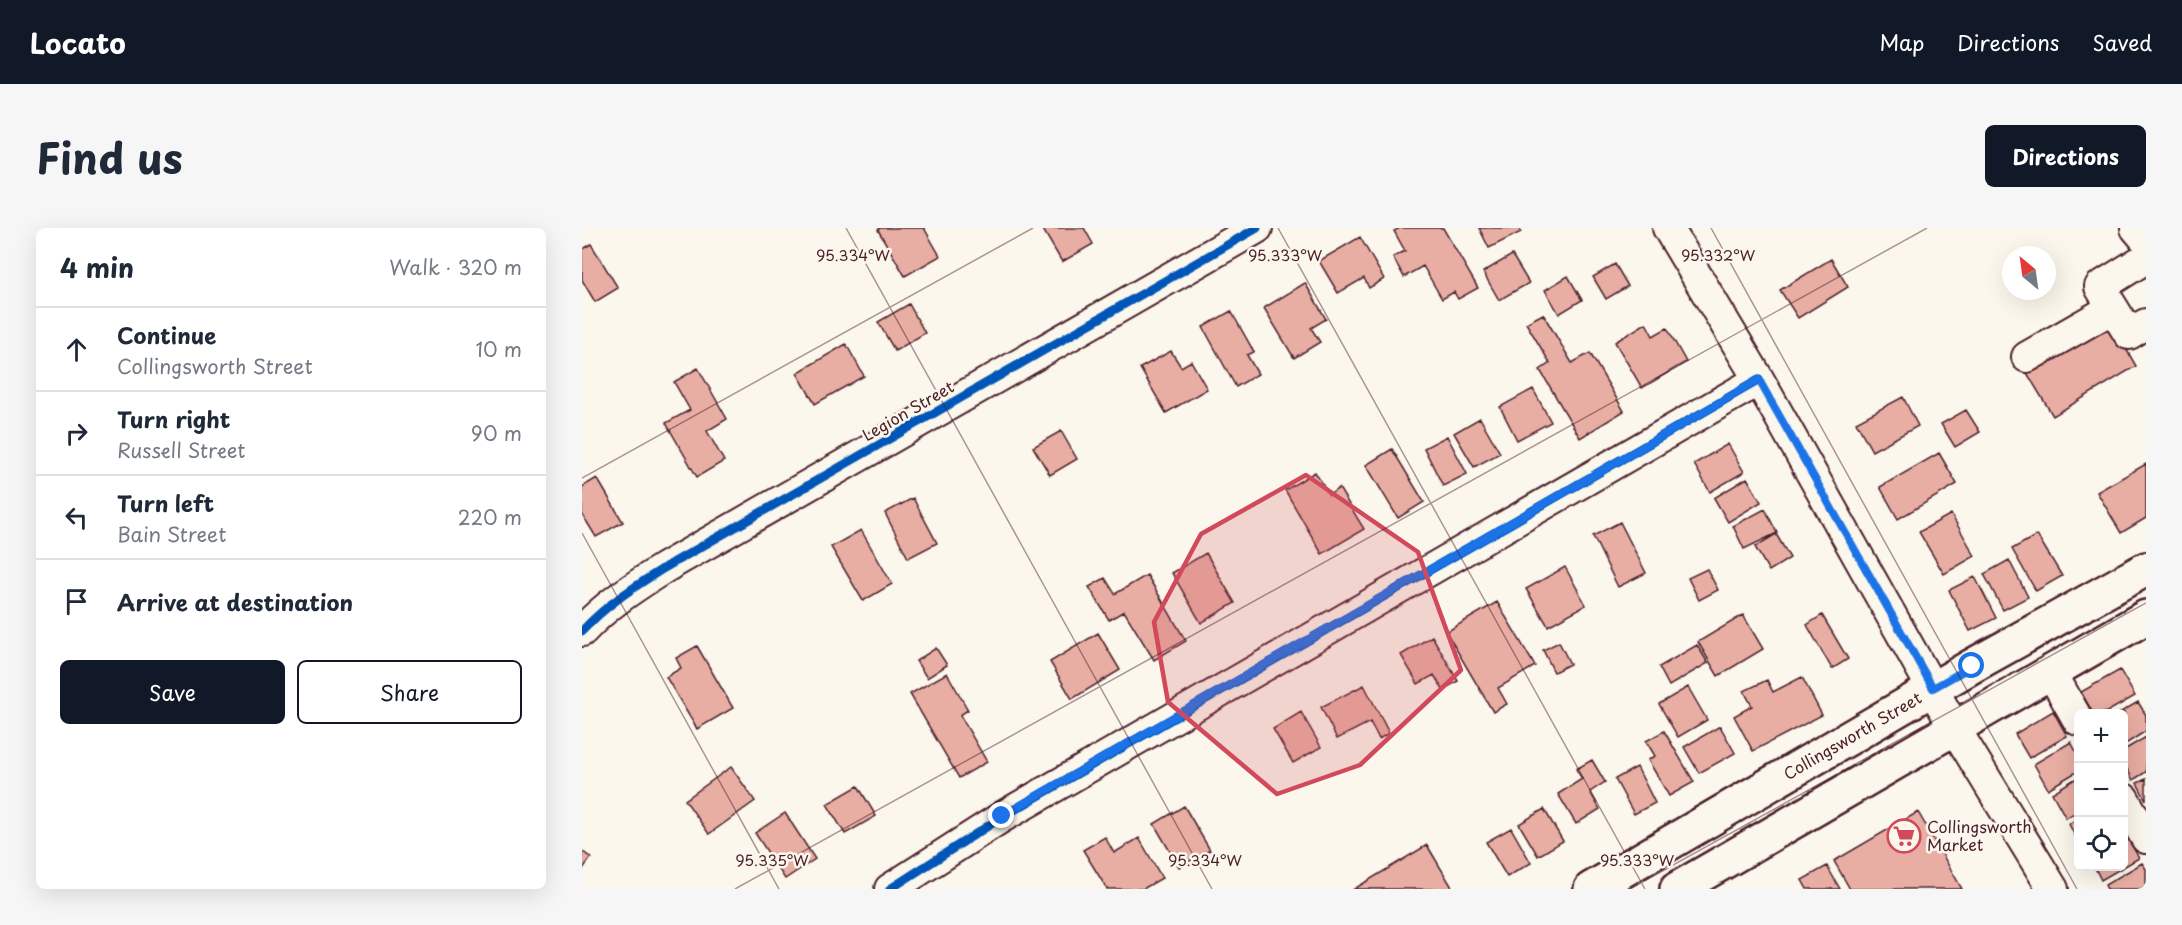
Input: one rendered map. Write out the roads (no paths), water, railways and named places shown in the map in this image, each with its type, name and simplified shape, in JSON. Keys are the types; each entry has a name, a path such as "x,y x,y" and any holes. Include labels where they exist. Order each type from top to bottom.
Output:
{"main road":[{"name":"Collingsworth Street","path":"1591,889 1933,688 2146,569"},
{"path":"1677,889 2146,617"}],"street":[{"name":"Legion Street","path":"582,631 595,617 627,591 664,568 1257,228"},
{"path":"1668,228 1759,380 1954,728 2053,889"},
{"path":"2136,228 2146,240"},
{"path":"2146,258 2100,287 2129,334 2146,324"},
{"path":"2027,357 2113,308"},
{"path":"890,889 1002,816 1759,380"},
{"path":"2051,672 2074,711"},
{"path":"2128,806 2146,838"}],"place":[{"name":"Collingsworth Market","path":"1904,836"}]}
